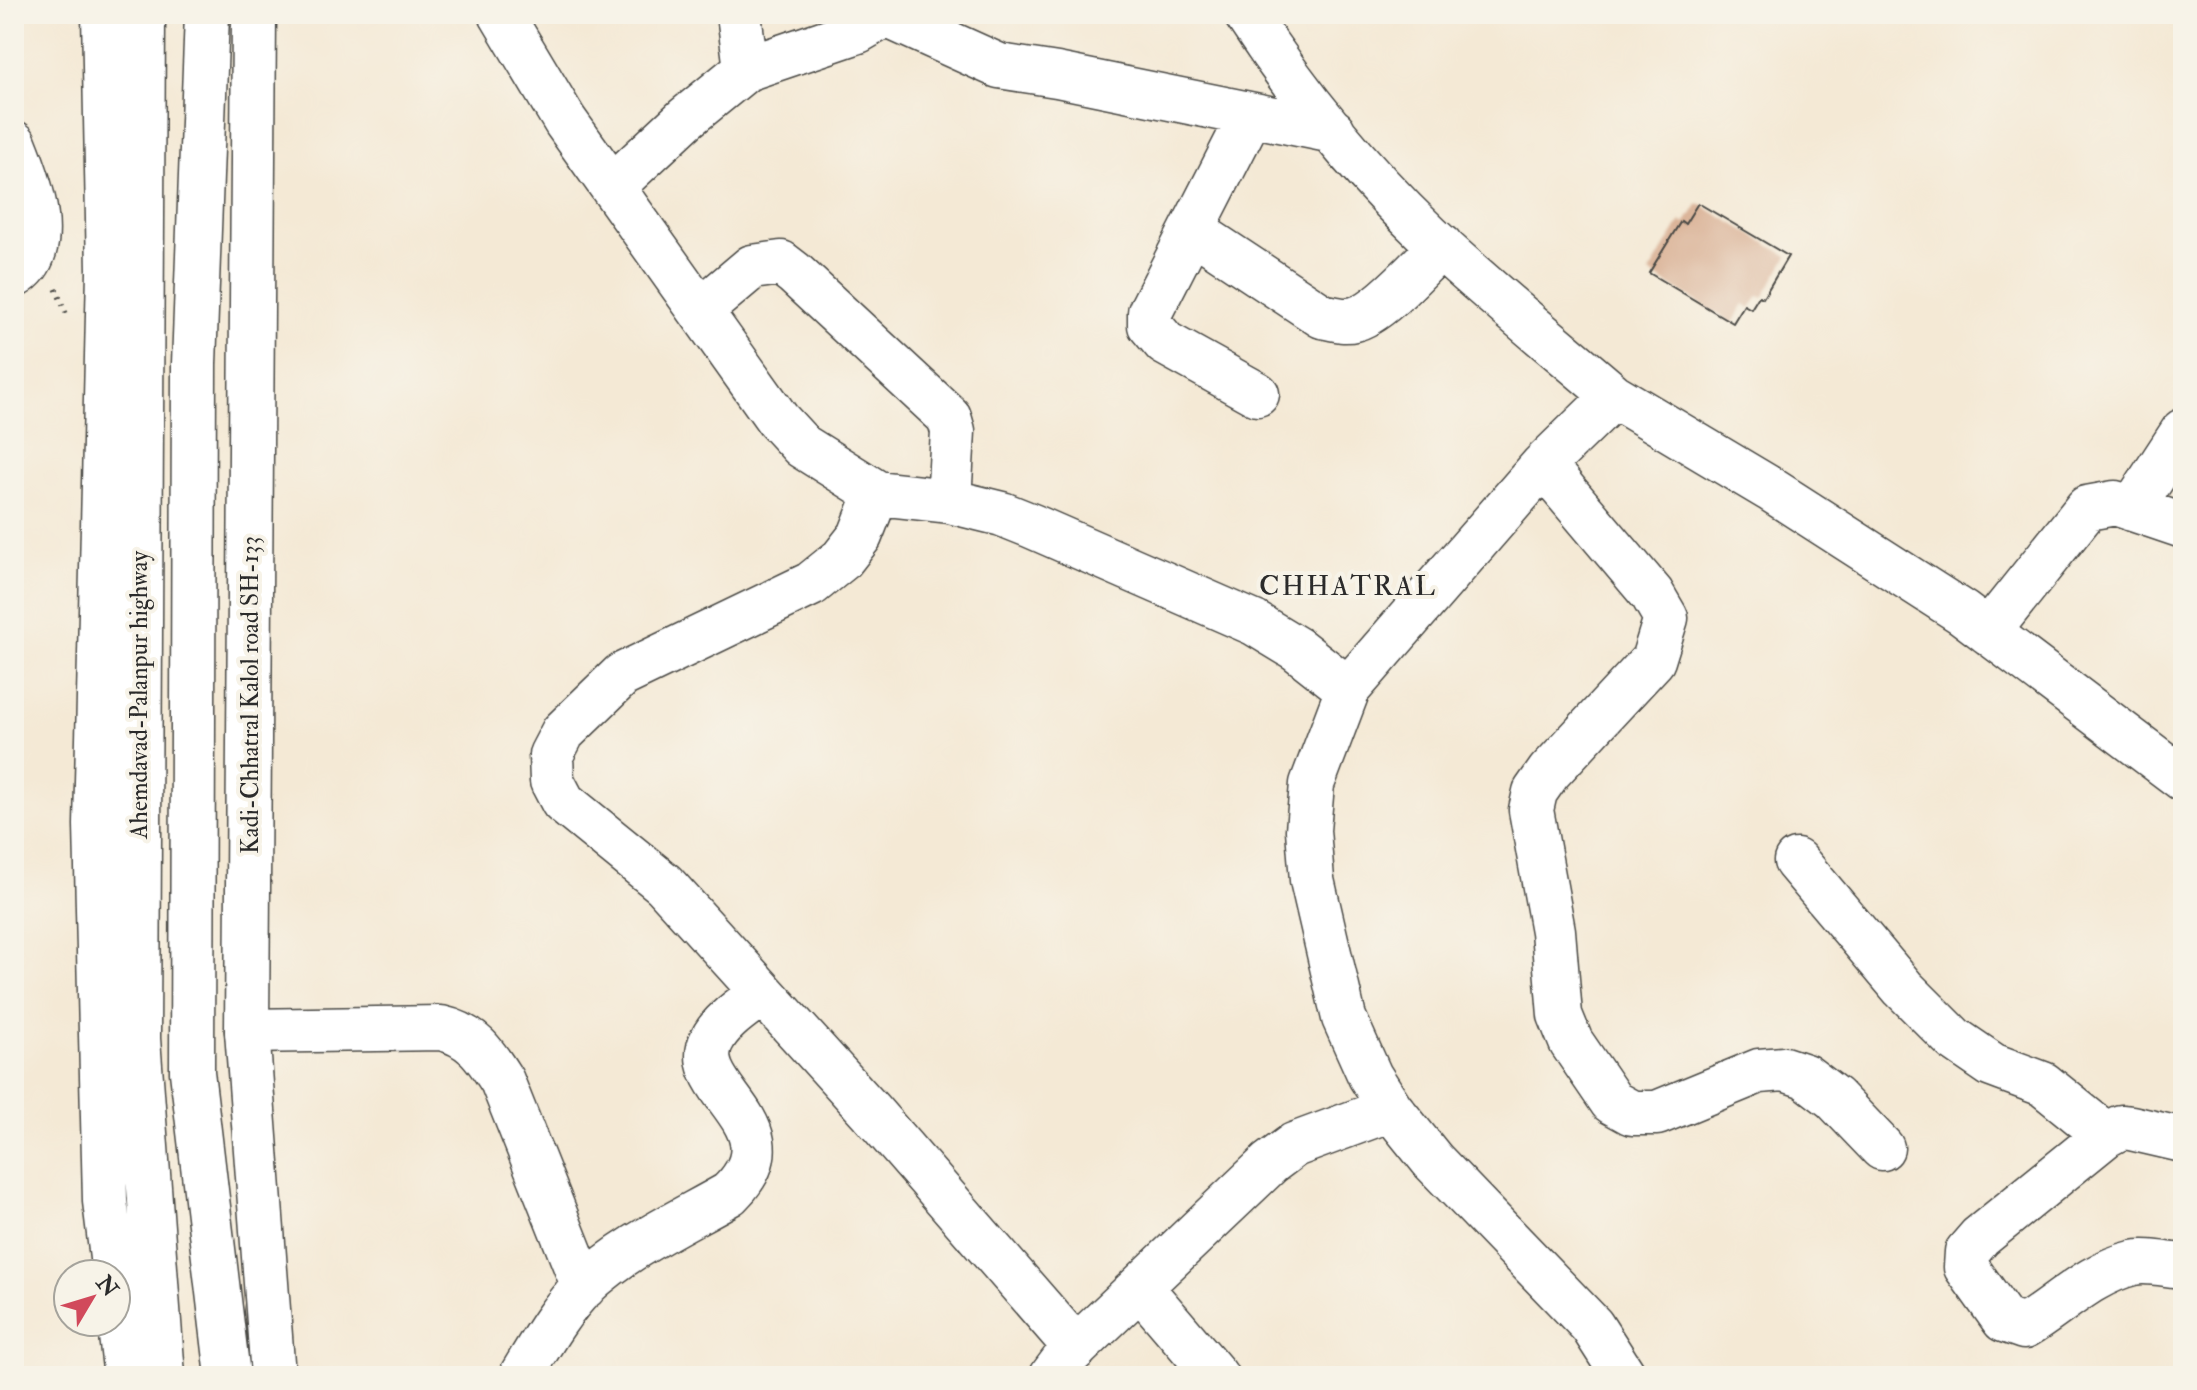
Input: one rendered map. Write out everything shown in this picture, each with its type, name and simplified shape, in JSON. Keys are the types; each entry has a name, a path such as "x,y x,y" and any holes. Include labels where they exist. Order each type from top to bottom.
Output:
{"street":[{"path":"104,14 109,271 96,825 105,1201 112,1258"},
{"name":"Ahemdavad-Palanpur highway","path":"143,14 138,1039 163,1376"},
{"path":"207,14 194,364 192,1072 228,1376"},
{"name":"Kadi-Chhatral Kalol road SH-133","path":"254,14 247,1031 273,1376"},
{"path":"501,14 565,121 778,420 802,446 877,493 949,501 1002,514 1254,623 1297,649 1348,689"},
{"path":"739,14 746,69"},
{"path":"1246,14 1273,55 1377,183 1441,246 1614,396 1770,489 1988,632 2183,779"},
{"path":"612,187 686,118 746,69 832,41 886,15 999,66 1333,131"},
{"path":"1250,116 1150,312 1150,325 1165,343 1257,394"},
{"path":"14,143 25,170 37,233 35,254 24,270 14,276"},
{"path":"1192,230 1322,316 1341,320 1356,319 1370,311 1441,246"},
{"path":"701,310 752,267 781,263 794,273 949,417 953,431 949,501"},
{"path":"1614,396 1543,465 1348,689 1312,784 1308,830 1312,880 1344,1018 1370,1076 1391,1109 1433,1161 1592,1326 1624,1376"},
{"path":"2132,509 2183,431"},
{"path":"1543,465 1652,594 1666,618 1653,660 1549,772 1535,792 1531,810 1553,931 1560,1015 1571,1042 1612,1102 1632,1113 1657,1113 1759,1071 1784,1069 1805,1076 1834,1098 1882,1148"},
{"path":"877,493 860,536 842,559 811,584 622,675 563,732 551,755 552,781 563,802 664,884 871,1112 1064,1362 1270,1163 1294,1145 1391,1109"},
{"path":"1988,632 2087,508 2115,503 2183,526"},
{"path":"1796,861 1903,988 1954,1039 1992,1065 2043,1084 2106,1135"},
{"path":"521,1376 559,1316 584,1287 615,1260 729,1194 745,1179 755,1154 751,1136 716,1076 708,1056 711,1041 726,1021 762,993"},
{"path":"247,1031 441,1028 461,1033 483,1049 502,1081 584,1287"},
{"path":"2183,1140 2121,1127 2106,1135 1980,1237 1967,1252 1966,1267 2004,1320 2024,1327 2054,1309 2085,1282 2134,1263 2183,1266"},
{"path":"1140,1287 1216,1376"},
{"path":"121,1338 126,1376"}],"building":[{"path":"1698,203 1788,256 1763,298 1759,296 1751,309 1744,305 1733,323 1649,273 1681,221 1685,224"}],"district":[{"name":"CHHATRAL","path":"1348,586"}]}
